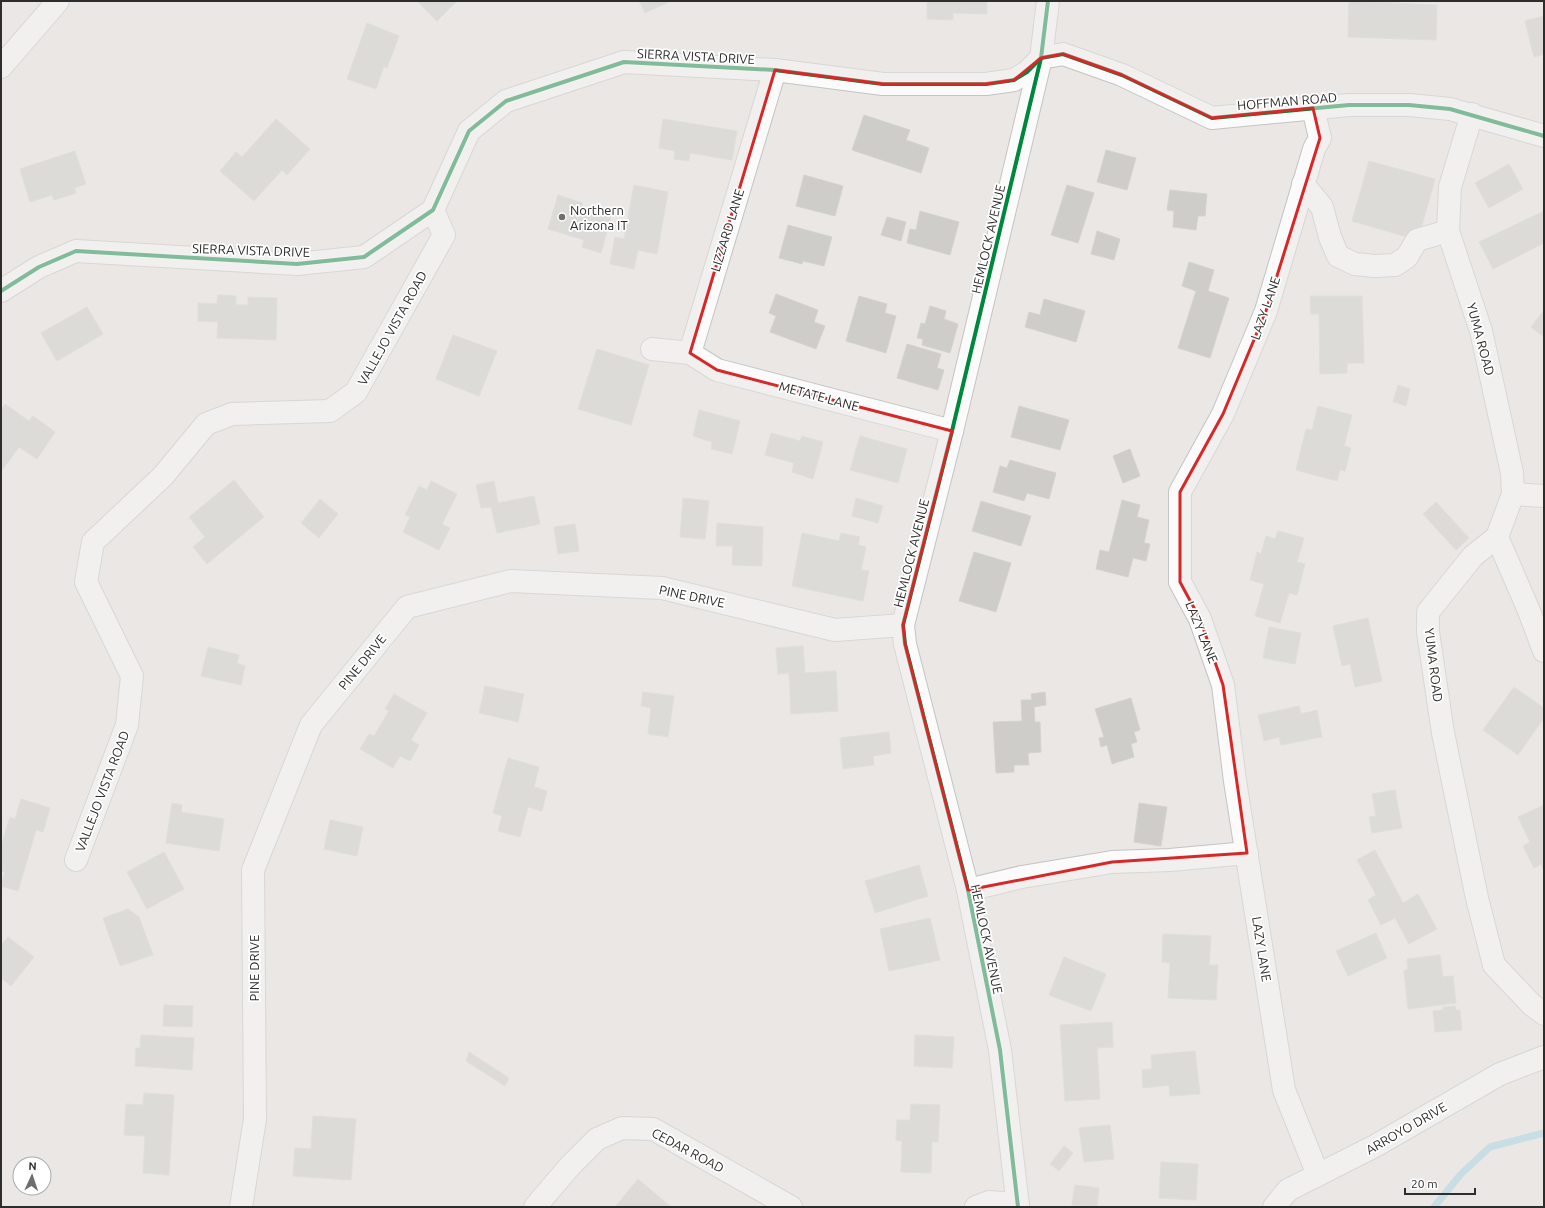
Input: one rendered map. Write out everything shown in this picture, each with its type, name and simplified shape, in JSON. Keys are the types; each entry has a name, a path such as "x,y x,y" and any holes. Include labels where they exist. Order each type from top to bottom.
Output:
{"street":[{"path":"1,68 58,1"},
{"name":"HEMLOCK AVENUE","path":"1018,1206 1000,1050 968,890 905,644 903,625 952,431 1041,58 1048,1"},
{"name":"HOFFMAN ROAD","path":"1041,58 1063,54 1093,64 1122,75 1212,118 1313,108 1409,105 1450,109 1472,114 1544,136"},
{"name":"SIERRA VISTA DRIVE","path":"1,291 39,267 76,251 297,264 364,258 433,210 469,131 506,100 624,62 775,70 883,84 986,84 1014,80 1027,72 1041,58"},
{"name":"LIZZARD LANE","path":"690,353 775,70"},
{"name":"LAZY LANE","path":"1313,108 1320,138 1314,149 1303,184 1266,311 1223,414 1180,492 1180,582 1200,619 1223,685 1247,853 1284,1090 1318,1175"},
{"name":"YUMA ROAD","path":"1472,114 1450,187 1448,231 1481,331 1512,473 1513,494 1497,537 1473,556 1428,612 1428,632 1443,733 1477,898 1494,965 1532,1005 1544,1014"},
{"path":"1303,184 1322,207 1338,256 1355,264 1375,266 1395,265 1407,257 1417,240 1448,231"},
{"name":"VALLEJO VISTA ROAD","path":"76,860 127,725 132,676 86,582 92,542 163,476 206,424 232,414 330,411 356,392 444,235 433,210"},
{"path":"652,349 690,353"},
{"name":"METATE LANE","path":"690,353 717,370 952,431"},
{"path":"1513,494 1544,496"},
{"path":"1497,537 1529,610 1544,651"},
{"name":"PINE DRIVE","path":"241,1207 255,1119 253,870 311,725 407,607 511,581 662,588 834,630 903,625"},
{"path":"968,890 1022,877 1112,862 1170,860 1247,853"},
{"name":"ARROYO DRIVE","path":"1274,1207 1288,1190 1376,1146 1500,1074 1544,1057"},
{"name":"CEDAR ROAD","path":"535,1207 570,1166 597,1139 622,1128 653,1129 791,1207"},
{"path":"976,1207 989,1202 1018,1206"}],"highlighted area":[{"path":"1063,54 1122,75 1212,118 1313,108 1320,138 1266,311 1223,414 1180,492 1180,582 1200,619 1223,685 1247,853 1112,862 968,890 905,644 903,625 952,431 717,370 690,353 775,70 883,84 986,84 1014,80 1041,58"}],"building":[{"path":"417,1 457,1 437,21"},
{"path":"639,1 668,1 669,2 645,13"},
{"path":"927,1 987,1 987,14 953,13 953,20 927,19"},
{"path":"1349,1 1437,5 1436,40 1348,37"},
{"path":"1544,16 1544,54 1534,57 1525,21"},
{"path":"367,23 399,36 387,68 384,66 376,89 347,79"},
{"path":"864,115 910,130 906,140 929,148 921,173 852,150"},
{"path":"276,119 310,149 287,175 282,170 254,201 220,171 236,152 242,157"},
{"path":"663,119 737,131 732,160 690,153 689,161 674,159 675,151 659,148"},
{"path":"1106,150 1136,158 1127,190 1097,182"},
{"path":"75,151 86,184 74,188 76,193 54,200 52,195 30,202 20,169"},
{"path":"1369,161 1435,179 1418,240 1352,221"},
{"path":"1509,164 1523,189 1489,208 1475,183"},
{"path":"804,175 843,186 835,216 796,206"},
{"path":"634,185 668,192 657,254 638,250 634,269 610,264 615,237 624,239"},
{"path":"1067,185 1094,193 1078,243 1051,235"},
{"path":"1170,190 1207,194 1205,216 1198,216 1196,230 1173,227 1174,211 1167,210"},
{"path":"558,195 583,203 581,208 611,217 601,253 582,247 584,240 548,229"},
{"path":"920,211 959,222 950,255 907,243 910,229 916,230"},
{"path":"1544,211 1544,243 1493,269 1479,242"},
{"path":"887,217 906,222 901,241 881,235"},
{"path":"788,225 832,237 824,266 803,261 802,264 779,258"},
{"path":"1097,231 1120,239 1114,260 1091,254"},
{"path":"1189,262 1214,270 1208,291 1229,298 1210,358 1178,348 1196,291 1182,286"},
{"path":"776,294 818,310 814,322 825,326 816,349 770,332 776,316 769,313"},
{"path":"218,295 236,296 236,305 248,305 248,297 277,298 276,340 217,338 218,322 198,321 198,303 217,304"},
{"path":"859,296 887,304 885,313 896,316 886,353 846,341"},
{"path":"1310,296 1362,296 1364,363 1347,363 1347,373 1320,374 1319,314 1311,314"},
{"path":"1044,299 1085,311 1076,342 1025,327 1029,312 1040,315"},
{"path":"930,306 946,311 944,319 958,324 950,353 922,345 923,339 917,338 921,323 925,324"},
{"path":"87,307 103,334 57,361 41,333"},
{"path":"1544,310 1544,337 1531,327"},
{"path":"453,335 497,351 479,396 436,379"},
{"path":"907,344 941,354 937,368 944,370 938,390 897,378"},
{"path":"597,349 649,365 631,425 578,409"},
{"path":"1398,385 1410,389 1406,406 1393,402"},
{"path":"5,404 29,421 33,416 55,432 37,459 19,447 3,469 1,468 1,411"},
{"path":"1019,406 1069,420 1060,450 1011,437"},
{"path":"1318,406 1352,415 1344,446 1351,448 1345,471 1340,470 1337,481 1296,470 1306,429 1312,430"},
{"path":"699,410 740,421 732,454 711,449 712,442 693,436"},
{"path":"771,433 800,441 802,436 823,442 813,479 792,472 794,463 765,455"},
{"path":"860,436 907,449 898,483 850,470"},
{"path":"1130,449 1140,476 1123,483 1113,456"},
{"path":"1010,460 1056,473 1049,499 1027,493 1024,501 993,492 1000,466 1007,468"},
{"path":"234,480 264,517 207,564 193,547 205,537 189,517"},
{"path":"431,481 457,494 442,524 450,528 439,550 403,532 410,517 405,515 419,486 427,490"},
{"path":"494,481 498,503 534,496 540,524 497,533 491,507 481,508 476,485"},
{"path":"683,498 709,501 705,539 680,537"},
{"path":"856,498 883,506 878,523 852,516"},
{"path":"320,499 338,514 319,538 301,523"},
{"path":"1122,500 1140,505 1137,517 1149,520 1144,543 1150,544 1146,561 1133,558 1128,577 1096,569 1100,550 1109,552"},
{"path":"981,501 1031,516 1021,546 972,531"},
{"path":"1436,502 1469,538 1456,550 1423,514"},
{"path":"717,523 763,527 762,566 732,565 733,546 716,546"},
{"path":"575,524 579,551 558,554 554,527"},
{"path":"1278,531 1304,538 1297,562 1305,564 1297,595 1289,593 1280,623 1255,616 1264,584 1250,580 1257,552 1261,554 1266,536 1275,539"},
{"path":"802,533 839,541 841,533 860,537 858,545 866,547 861,570 869,571 863,601 792,586"},
{"path":"974,552 1011,563 996,612 959,601"},
{"path":"1368,618 1382,681 1355,687 1350,664 1342,666 1333,626"},
{"path":"1269,627 1301,633 1295,664 1263,658"},
{"path":"803,646 805,673 836,671 838,711 791,714 789,673 778,674 776,648"},
{"path":"208,647 239,655 237,663 245,666 241,685 201,676"},
{"path":"485,686 524,694 518,722 479,713"},
{"path":"1514,687 1544,708 1544,718 1518,755 1483,730"},
{"path":"643,692 674,696 668,737 648,734 651,708 641,706"},
{"path":"1045,692 1046,705 1034,707 1035,722 1040,722 1041,752 1028,753 1029,765 1014,765 1014,772 996,773 993,722 1022,721 1021,700 1032,700 1031,694"},
{"path":"394,694 427,713 411,740 419,745 410,761 400,756 393,768 360,749 369,734 374,736 389,711 385,709"},
{"path":"1131,698 1140,730 1134,732 1137,742 1131,744 1134,757 1112,764 1107,745 1101,747 1099,738 1104,737 1095,709"},
{"path":"1299,706 1301,714 1317,710 1322,737 1281,745 1279,737 1264,741 1258,715"},
{"path":"889,732 891,753 873,756 874,765 843,769 840,738"},
{"path":"508,758 539,767 534,787 547,791 542,811 528,807 520,837 498,831 502,816 493,813"},
{"path":"1395,790 1402,828 1372,833 1369,817 1376,816 1372,794"},
{"path":"21,799 50,808 43,832 36,830 18,891 1,886 5,872 1,871 1,847 10,817 15,819"},
{"path":"172,803 182,805 181,812 224,819 219,851 166,843"},
{"path":"1139,803 1167,807 1161,846 1134,842"},
{"path":"1544,805 1544,871 1541,864 1534,868 1523,846 1530,842 1518,817"},
{"path":"330,820 363,827 357,856 324,849"},
{"path":"1375,850 1403,903 1418,894 1437,929 1409,944 1395,918 1381,925 1368,900 1376,895 1357,860"},
{"path":"164,852 184,889 147,909 127,872"},
{"path":"919,865 928,896 875,913 865,881"},
{"path":"128,909 139,917 153,955 120,966 103,918"},
{"path":"930,918 940,960 889,971 880,929"},
{"path":"1376,933 1387,958 1348,976 1336,951"},
{"path":"1163,934 1211,936 1209,965 1218,965 1216,1000 1168,998 1170,963 1162,962"},
{"path":"8,937 34,957 11,986 1,978 1,945"},
{"path":"1440,955 1443,977 1453,976 1456,1003 1408,1009 1404,971 1408,969 1407,959"},
{"path":"1064,957 1106,974 1091,1011 1049,995"},
{"path":"164,1005 193,1006 192,1027 163,1026"},
{"path":"1455,1006 1456,1010 1460,1010 1462,1030 1435,1032 1433,1011 1443,1010 1443,1007"},
{"path":"1112,1022 1113,1047 1097,1048 1100,1099 1065,1101 1060,1025"},
{"path":"141,1035 194,1038 192,1070 135,1066 136,1048 140,1048"},
{"path":"915,1035 954,1037 952,1068 914,1066"},
{"path":"1195,1051 1200,1094 1170,1096 1169,1085 1143,1088 1142,1070 1152,1069 1151,1055"},
{"path":"469,1052 509,1078 505,1086 466,1061"},
{"path":"144,1093 174,1095 169,1175 143,1173 145,1136 124,1135 126,1104 143,1105"},
{"path":"911,1104 940,1105 938,1142 932,1142 931,1173 901,1172 902,1141 896,1140 897,1120 910,1120"},
{"path":"313,1116 356,1119 351,1180 293,1176 295,1148 311,1149"},
{"path":"1110,1125 1114,1159 1084,1162 1079,1128"},
{"path":"1064,1146 1073,1153 1059,1171 1050,1164"},
{"path":"1161,1162 1198,1164 1196,1200 1159,1198"},
{"path":"638,1179 671,1207 615,1207"},
{"path":"1075,1185 1099,1188 1097,1207 1072,1205"}],"waterway":[{"path":"1434,1207 1461,1174 1490,1147 1544,1133"}],"cycle path":[{"path":"1018,1207 1000,1050 968,890 905,644 903,625 952,431 1041,58 1048,1"},
{"path":"1,291 39,267 76,251 297,264 364,257 433,210 469,131 506,101 624,62 775,70 883,84 986,84 1014,80 1027,72 1041,58 1063,54 1122,75 1212,118 1349,105 1409,105 1450,109 1544,136"}],"place":[{"name":"Northern Arizona IT","path":"562,217"}]}
